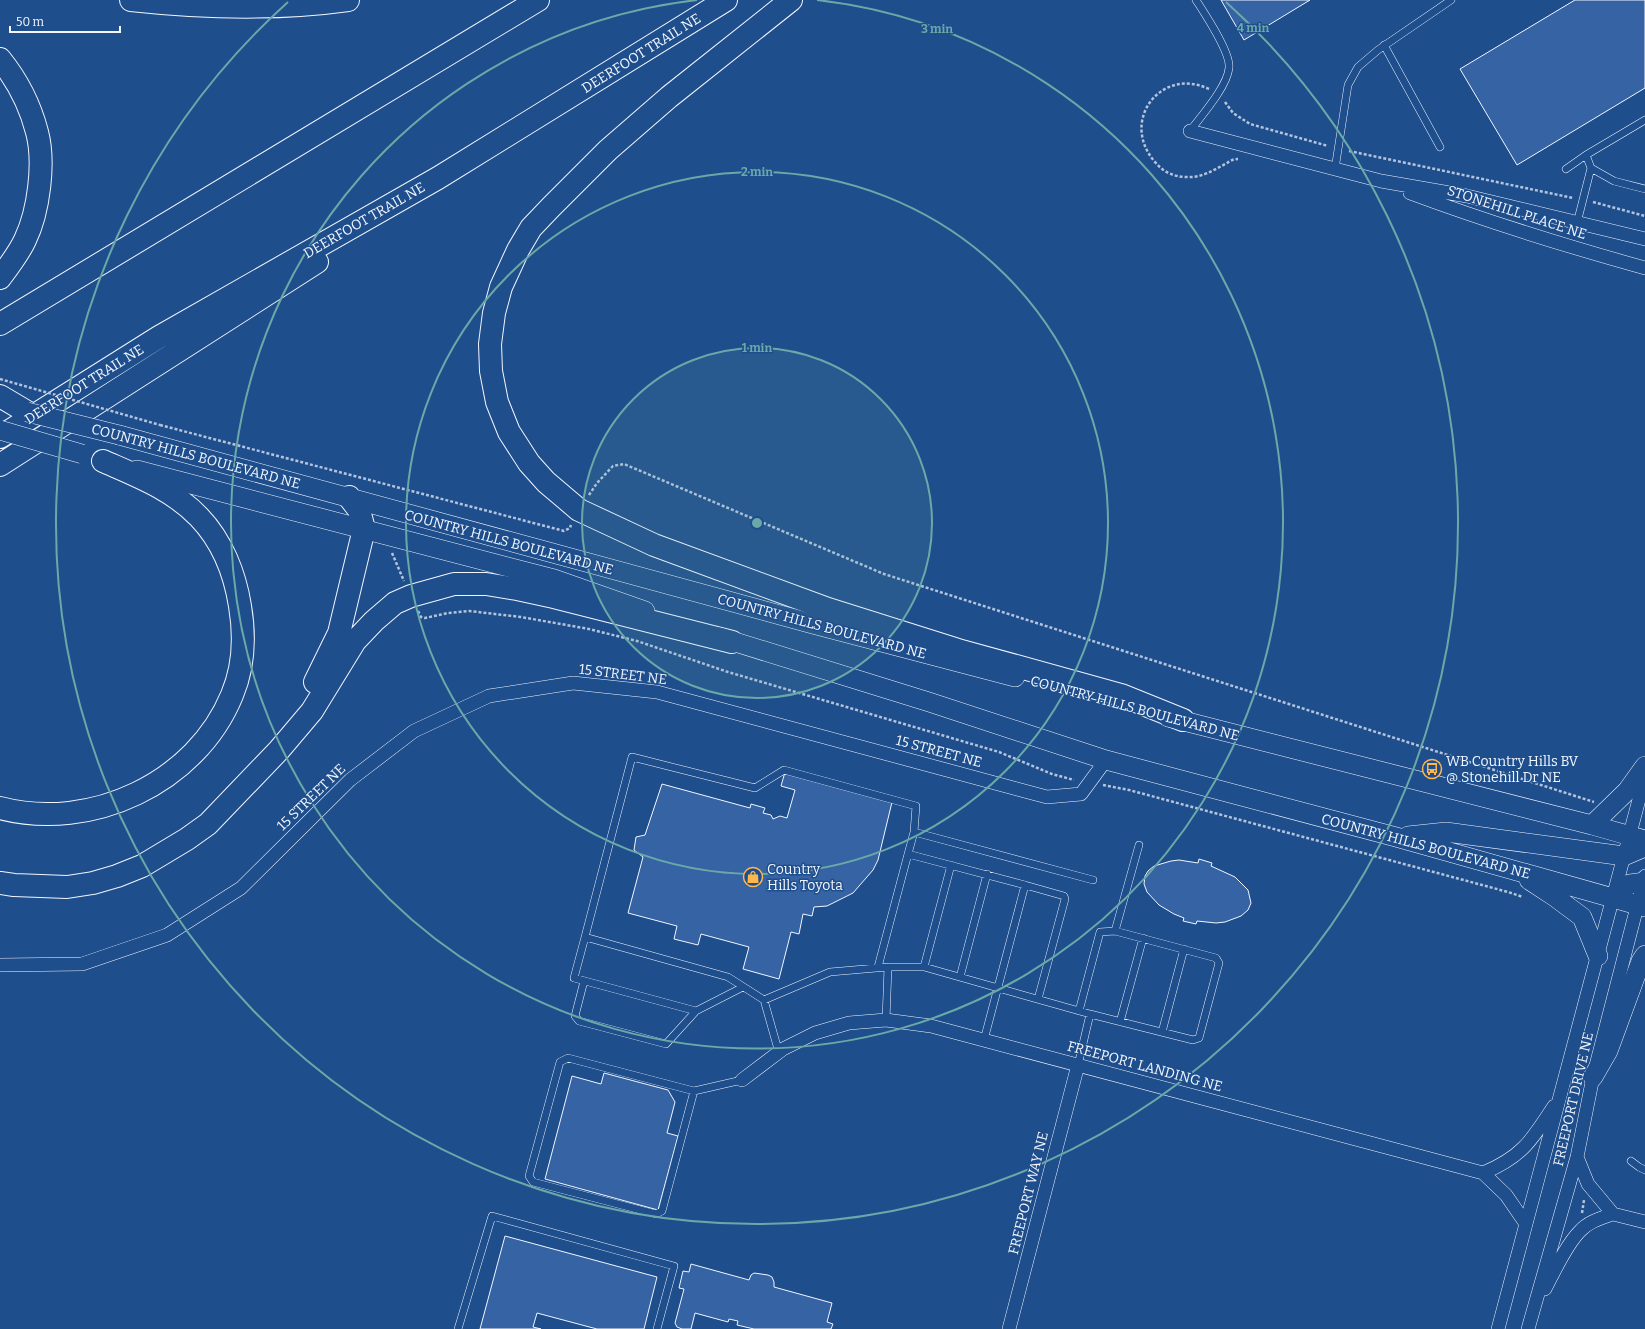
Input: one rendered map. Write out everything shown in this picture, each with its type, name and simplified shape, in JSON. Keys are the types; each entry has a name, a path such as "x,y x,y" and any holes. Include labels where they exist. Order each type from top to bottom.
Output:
{"highway":[{"path":"131,0 174,5 262,8 348,0"},
{"path":"0,324 538,0"},
{"name":"DEERFOOT TRAIL NE","path":"0,437 159,337 438,178 726,0"},
{"path":"791,0 669,97 608,150 531,228 518,250 501,287 494,313 490,344 491,371 497,402 509,432 529,463 546,482 579,510 654,545 820,606 958,650 1121,695 1183,720"},
{"path":"0,59 13,75 26,99 37,133 40,173 40,187 26,239 12,263 0,278"},
{"path":"0,465 291,280 438,178"},
{"path":"0,396 27,412"},
{"path":"0,808 17,813 46,815 74,813 98,808 128,798 155,784 182,764 201,746 223,714 232,694 239,671 243,643 242,616 235,582 230,567 218,543 199,517 176,497 150,481 103,461"},
{"path":"7,884 69,879 120,865 168,839 209,802 284,727 315,681 339,633 364,529 359,510 349,497"},
{"path":"7,884 67,887 93,883 117,876 142,866 187,839 208,824 280,750 312,711 355,641 395,603 411,596 454,584 486,584 554,597 732,642"}],"main road":[{"name":"COUNTRY HILLS BOULEVARD NE","path":"0,404 349,497 398,512 805,622 1592,825 1637,838"},
{"name":"COUNTRY HILLS BOULEVARD NE","path":"0,430 82,454"},
{"name":"COUNTRY HILLS BOULEVARD NE","path":"103,461 554,579 732,642 929,702 1106,760 1396,837 1641,906"},
{"path":"1592,825 1627,791 1645,766"},
{"path":"1396,837 1446,832 1624,856 1645,847"},
{"path":"1510,869 1555,897 1582,917 1598,956"},
{"path":"1612,897 1630,884 1644,879"},
{"path":"1593,1076 1608,1051 1641,962 1645,955"}],"street":[{"name":"STONEHILL PLACE NE","path":"1190,131 1381,181 1467,196 1645,240"},
{"name":"STONEHILL PLACE NE","path":"1381,181 1467,214 1570,248 1645,268"},
{"name":"15 STREET NE","path":"0,965 82,964 167,936 241,888 350,780 414,731 489,696 573,683 657,692 1047,797 1081,794 1106,760"},
{"name":"FREEPORT DRIVE NE","path":"1498,1329 1598,956 1612,897 1624,856 1637,838 1645,777"},
{"name":"FREEPORT DRIVE NE","path":"1528,1329 1577,1157 1593,1076 1641,906 1644,879"},
{"name":"FREEPORT LANDING NE","path":"742,1080 779,1052 815,1033 828,1029 849,1023 886,1020 931,1026 1483,1173 1506,1195 1526,1224"},
{"name":"FREEPORT WAY NE","path":"1013,1328 1078,1065"},
{"name":"FREEPORT DRIVE NE","path":"1483,1173 1502,1166 1522,1150 1560,1097"},
{"path":"1577,1157 1588,1184 1613,1214"},
{"path":"1533,1310 1563,1256 1580,1230 1594,1220 1613,1214 1645,1222"}],"lane":[{"path":"1190,131 1213,100 1226,79 1230,67 1220,40 1196,0"},
{"path":"1335,169 1348,85 1358,67 1384,45 1451,0"},
{"path":"1384,45 1440,147"},
{"path":"1566,169 1586,155 1645,120"},
{"path":"1577,223 1591,168 1586,155"},
{"path":"1591,168 1614,181 1645,189"},
{"path":"696,1011 574,978 632,757 755,788 784,770 916,806 914,832 878,967"},
{"path":"914,832 1093,880"},
{"path":"1115,931 1139,844"},
{"path":"908,854 987,874 1064,896 1065,899 1038,999"},
{"path":"924,967 951,865"},
{"path":"960,977 987,874"},
{"path":"984,1040 1026,885"},
{"path":"764,1000 830,972 888,966 924,967 1038,999 1079,1011 1090,1014 1193,1040 1199,1038 1219,963 1216,958 1143,938 1115,931 1100,932 1079,1011"},
{"path":"585,937 728,977 764,1000 779,1052"},
{"path":"1120,1022 1143,938"},
{"path":"1162,1032 1184,949"},
{"path":"886,1020 888,966"},
{"path":"584,981 575,1016 579,1021 666,1044 696,1011 743,987"},
{"path":"1078,1065 1090,1014"},
{"path":"694,1092 662,1211 656,1214 533,1182 529,1176 560,1062 568,1058 694,1092 742,1080"},
{"path":"1631,1161 1645,1170"},
{"path":"458,1329 492,1216 674,1266 658,1329"}],"path":[{"path":"0,379 160,425 564,531 570,528 579,510 597,483 614,466 624,464 884,574 1596,803"},
{"path":"391,551 405,582"},
{"path":"417,609 421,617 426,618 448,613 469,611 588,629 637,641 728,672 999,752 1052,774 1136,792 1500,890 1530,900"},
{"path":"1581,1216 1584,1198"}],"building":[{"path":"1221,0 1310,0 1244,40"},
{"path":"1575,0 1645,0 1645,88 1517,165 1460,69"},
{"name":"Country Hills Toyota","path":"785,772 892,802 878,860 873,870 853,893 827,906 814,907 812,916 803,914 799,934 791,932 779,979 743,969 749,947 701,934 698,945 674,939 677,926 628,913 643,857 634,850 636,837 645,835 662,784 750,808 751,804 765,808 763,813 771,815 773,819 780,816 787,818 795,790 781,786"},
{"path":"1199,859 1212,863 1211,866 1235,877 1248,890 1251,903 1248,910 1241,916 1225,922 1216,923 1197,921 1196,924 1183,921 1184,918 1159,905 1147,892 1144,884 1145,876 1154,866 1179,860 1198,863"},
{"path":"604,1073 668,1090 675,1102 667,1133 678,1136 658,1210 545,1179 572,1076 601,1084"},
{"path":"505,1236 657,1277 644,1329 597,1329 537,1313 533,1327 541,1329 480,1329"},
{"path":"691,1264 749,1280 751,1275 754,1273 768,1275 772,1277 774,1287 832,1303 827,1322 833,1324 831,1329 754,1329 737,1325 738,1321 729,1319 728,1322 695,1313 691,1329 682,1329 677,1327 675,1323 684,1289 679,1288 683,1271 689,1272"}],"place":[{"name":"WB Country Hills BV @ Stonehill Dr NE","path":"1432,769"},
{"name":"Country Hills Toyota","path":"753,877"}]}
